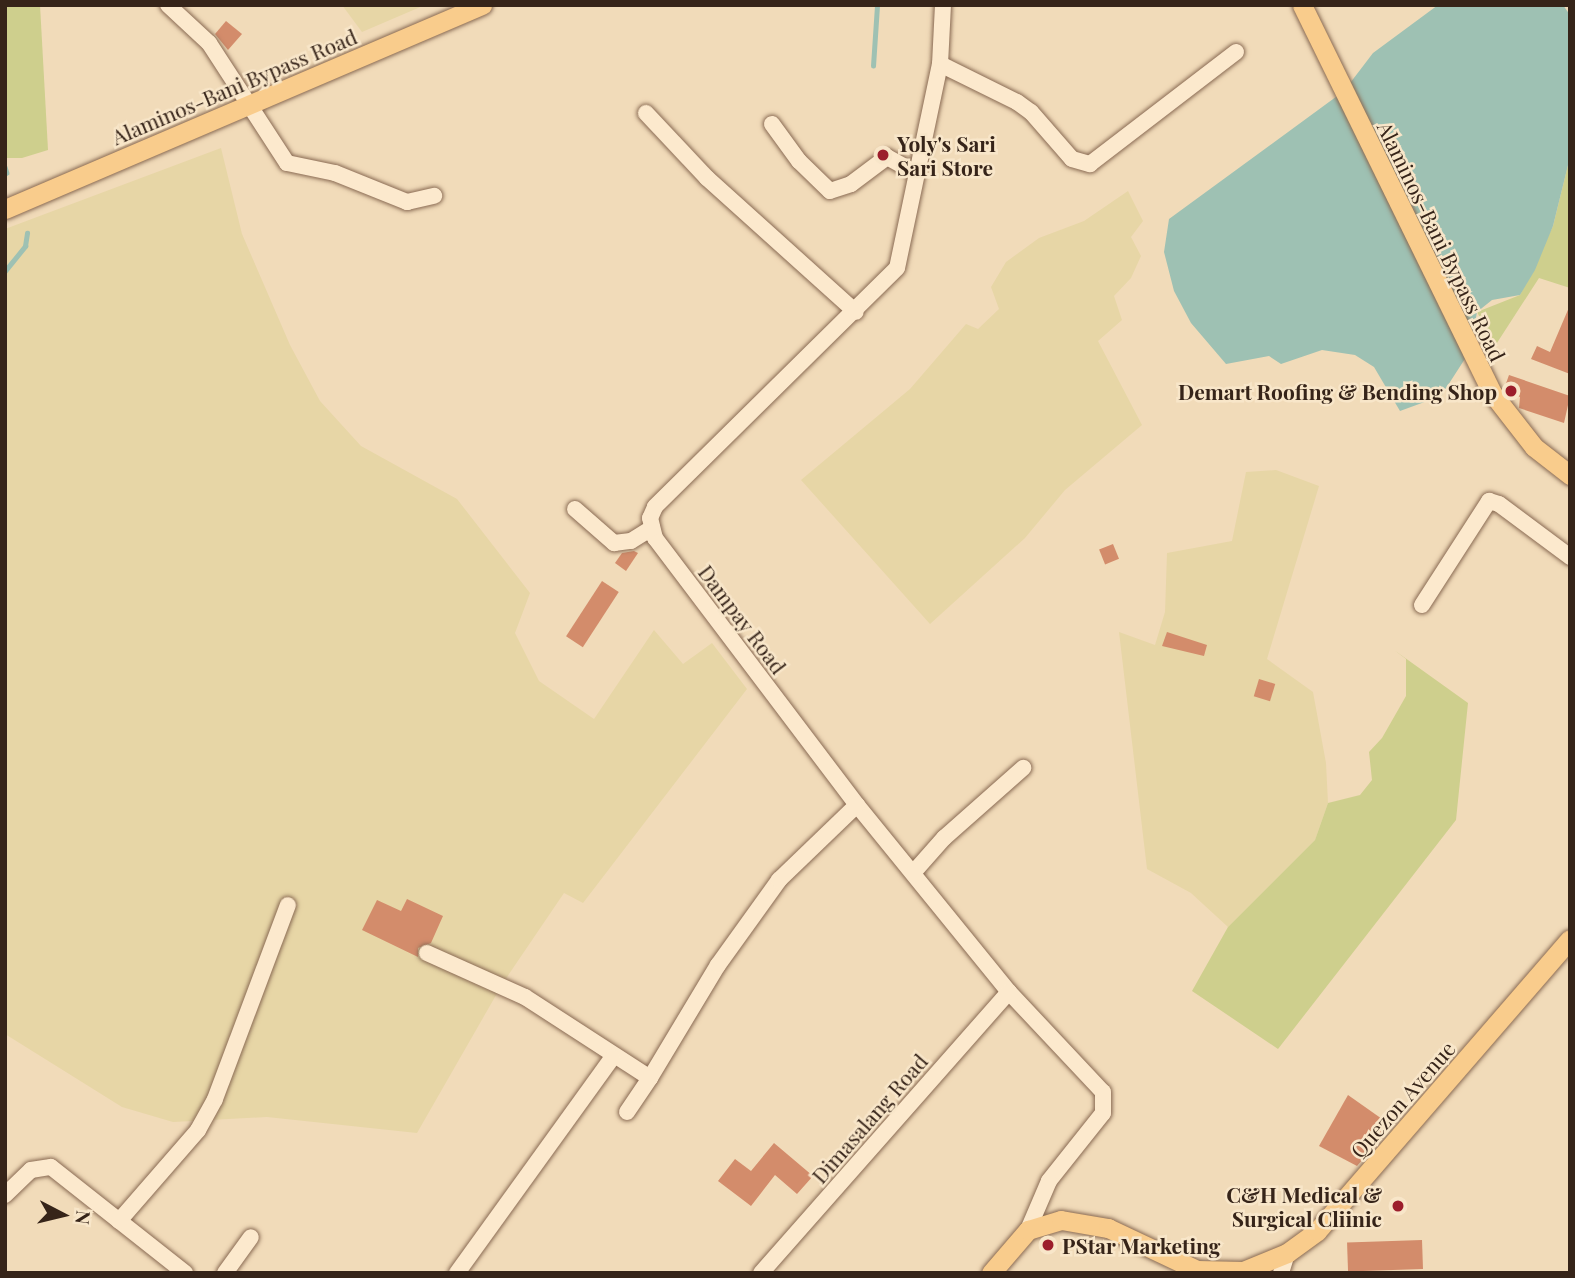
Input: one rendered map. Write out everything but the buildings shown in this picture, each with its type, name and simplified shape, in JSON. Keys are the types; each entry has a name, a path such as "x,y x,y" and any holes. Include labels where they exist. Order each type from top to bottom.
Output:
{"main road":[{"name":"Alaminos-Bani Bypass Road","path":"5,209 482,5"},
{"name":"Alaminos-Bani Bypass Road","path":"1302,5 1492,393 1534,447 1570,475"},
{"name":"Quezon Avenue","path":"1028,1230 1061,1220 1086,1221 1200,1271 1243,1271 1287,1253 1317,1231 1568,946"},
{"path":"991,1273 1028,1230"}],"street":[{"path":"168,5 209,43 251,103 287,163 335,173 407,202 434,196"},
{"path":"575,509 614,543 631,541 652,528 655,508 856,312 897,268 914,172 940,64 943,5"},
{"path":"940,64 1031,111 1072,159 1090,164 1236,52"},
{"path":"646,113 707,178 856,312"},
{"path":"772,124 799,161 830,191 851,184 887,157 914,172"},
{"path":"1422,605 1489,501 1499,504 1570,557"},
{"name":"Dampay Road","path":"652,528 857,805 1009,992 1098,1082 1105,1103 1103,1113 1049,1181 1028,1230"},
{"path":"914,873 944,838 1023,768"},
{"path":"627,1112 718,965 779,880 857,805"},
{"path":"119,1221 204,1120 288,905"},
{"path":"427,953 525,997 613,1057 650,1078"},
{"name":"Dimasalang Road","path":"761,1273 1009,992"},
{"path":"457,1273 613,1057"},
{"path":"5,1195 31,1170 51,1167 185,1273"},
{"path":"225,1273 251,1237"},
{"path":"1281,1273 1287,1253"}],"shaded area":[{"path":"342,5 425,5 362,32"},
{"path":"1438,5 1563,5 1570,15 1570,157 1553,226 1535,270 1520,295 1492,300 1477,312 1470,351 1441,396 1400,411 1374,367 1355,355 1322,350 1281,364 1269,356 1226,364 1191,323 1174,291 1164,252 1169,219 1344,91 1373,53"},
{"path":"221,148 242,234 290,345 320,401 361,446 457,499 530,593 515,633 539,681 594,719 654,630 683,664 712,643 747,689 583,903 564,893 503,983 417,1133 267,1117 173,1122 122,1107 5,1034 5,229"},
{"path":"1128,191 1143,221 1131,237 1141,256 1131,278 1114,296 1122,320 1098,341 1142,425 1065,490 1025,538 930,624 801,480 910,389 966,324 978,329 999,309 991,287 1006,262 1039,238 1084,221"},
{"path":"1276,470 1319,486 1267,659 1313,692 1326,763 1328,803 1315,840 1228,927 1191,893 1147,869 1119,632 1155,645 1165,612 1167,553 1232,541 1246,472"}],"green space":[{"path":"5,5 40,5 48,150 22,158 5,158"},
{"path":"1570,157 1570,288 1539,278 1495,346 1477,312 1520,295 1553,226"},
{"path":"1394,650 1468,703 1456,820 1278,1049 1192,991 1228,927 1315,840 1328,803 1360,795 1372,780 1369,752 1382,738 1406,696 1406,659"}],"waterway":[{"path":"873,66 877,5"},
{"path":"5,167 7,173"},
{"path":"5,271 25,246 27,233"}],"place":[{"name":"Yoly's Sari Sari Store","path":"883,155"},
{"name":"Demart Roofing & Bending Shop","path":"1511,391"},
{"name":"C&H Medical & Surgical Cliinic","path":"1398,1206"},
{"name":"PStar Marketing","path":"1048,1245"}]}
